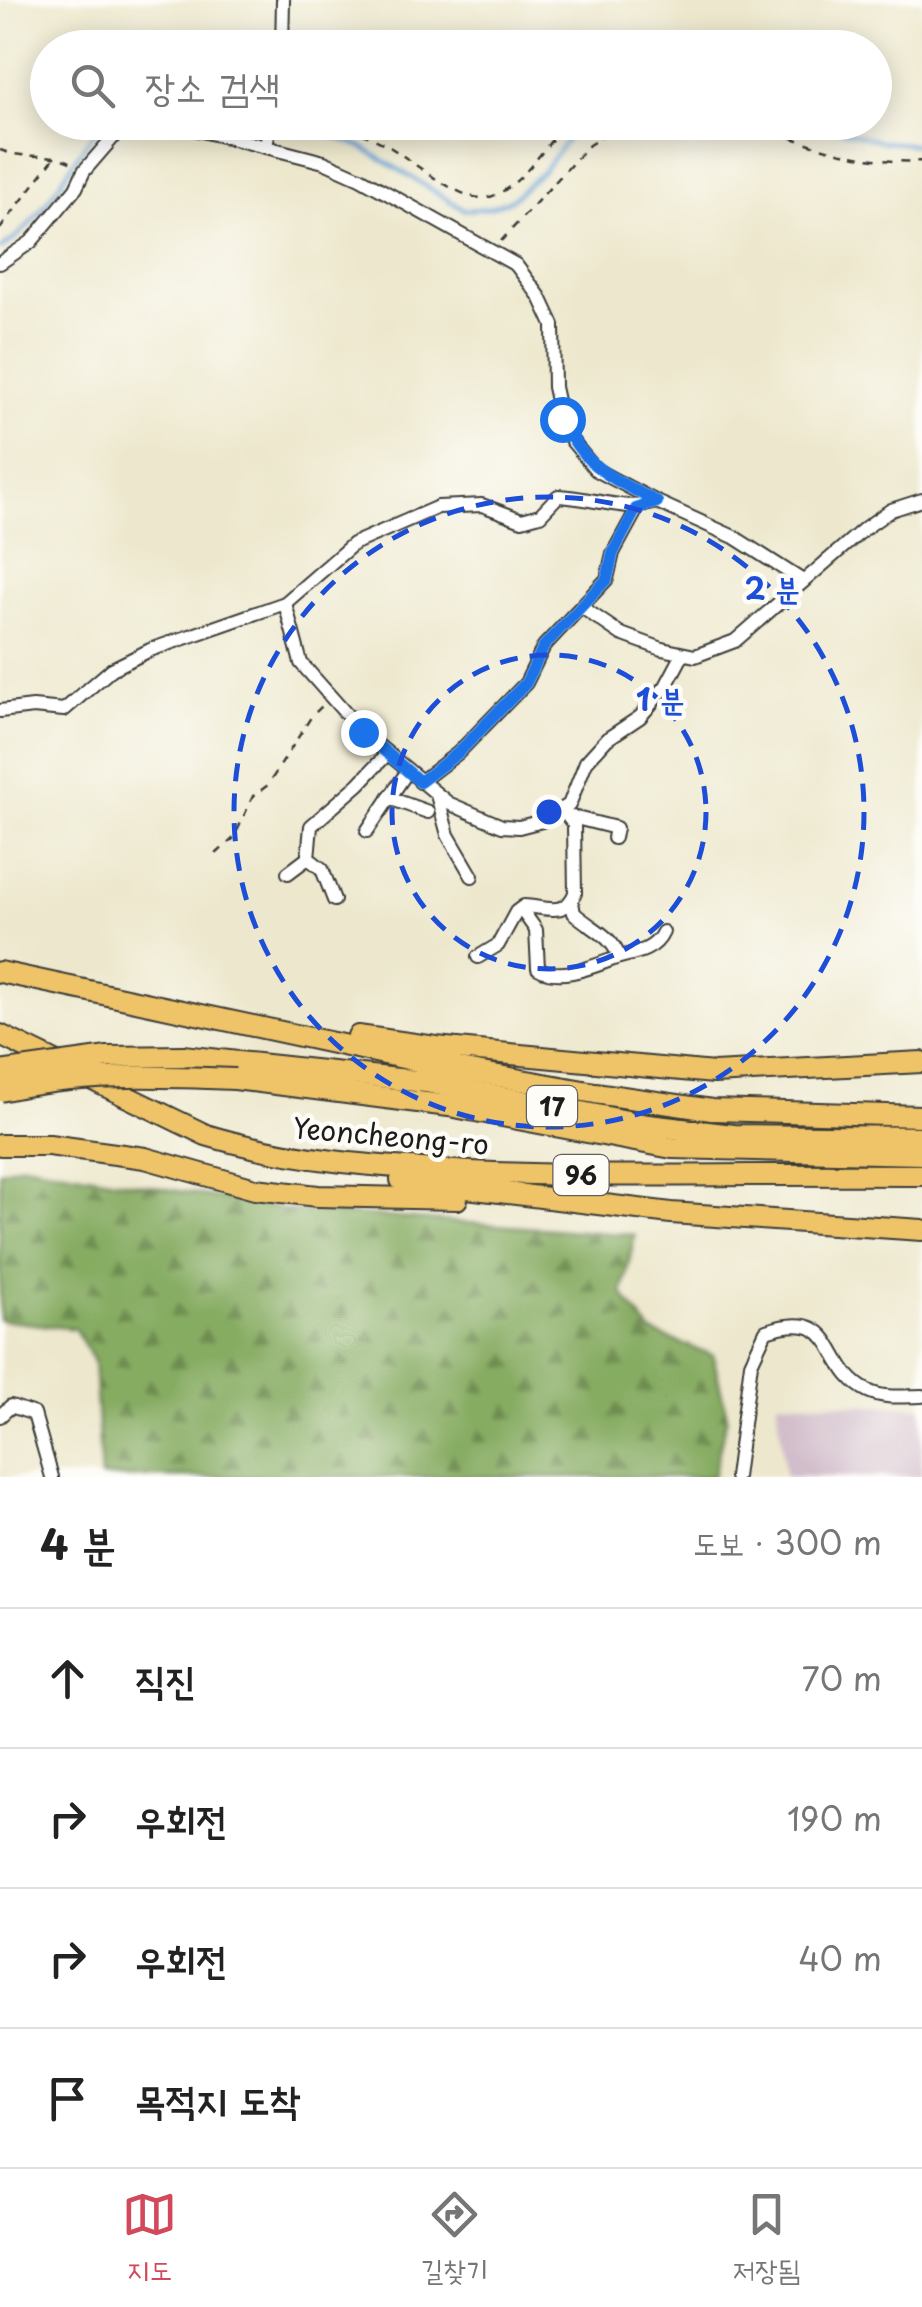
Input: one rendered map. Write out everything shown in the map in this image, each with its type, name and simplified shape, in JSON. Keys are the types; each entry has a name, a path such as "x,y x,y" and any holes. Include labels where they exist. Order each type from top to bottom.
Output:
{"highway":[{"path":"0,972 436,1065 712,1110 922,1116"},
{"path":"188,1012 436,1047 714,1074 922,1062"},
{"name":"Yeoncheong-ro","path":"0,1034 206,1135 243,1146 334,1162 649,1177 922,1175"},
{"name":"Yeoncheong-ro","path":"0,1072 108,1056 182,1056 426,1082 648,1125 733,1135 922,1138"},
{"name":"Yeoncheong-ro","path":"0,1091 81,1078 235,1079 449,1106 672,1148 922,1154"},
{"path":"0,1145 49,1145 145,1158 255,1190 557,1201"},
{"path":"243,1146 322,1168 557,1201 670,1213 922,1230"}],"street":[{"path":"282,30 283,0"},
{"path":"0,263 31,242 111,140"},
{"path":"252,140 324,162 360,178 516,266 540,297 553,325 554,387 562,419 572,441 596,470 734,537 803,581"},
{"path":"0,711 33,707 64,710 112,669 150,650 284,603 353,544 438,507 482,505 522,520 540,515 558,496 581,496 636,509 657,502"},
{"path":"583,608 621,634 695,656 735,642 865,528 891,510 922,500"},
{"path":"420,782 458,753 526,683 544,646 607,579 613,553 636,509"},
{"path":"284,603 301,663 387,754 448,803 502,826 519,827 565,812 616,828 614,838"},
{"path":"565,812 586,762 606,739 640,716 666,686 683,654"},
{"path":"288,872 308,858 311,826 387,754"},
{"path":"367,831 407,772"},
{"path":"437,795 448,835 472,876"},
{"path":"389,798 428,812"},
{"path":"478,957 498,945 524,906 561,909 572,902 576,893 574,824 565,812"},
{"path":"308,858 322,869 334,900"},
{"path":"572,902 574,913 602,932 619,957"},
{"path":"520,909 536,930 538,968 544,972 573,971 643,951 659,942 663,932"},
{"path":"736,1477 751,1363 766,1331 796,1324 825,1335 846,1371 862,1388 882,1396 922,1396"},
{"path":"0,1416 12,1406 34,1414 52,1477"}],"path":[{"path":"374,140 451,187 477,198 489,198 504,190 550,140"},
{"path":"492,251 597,140"},
{"path":"805,140 858,158 894,163 922,161"},
{"path":"0,150 31,158 57,154 80,168"},
{"path":"0,229 57,154"},
{"path":"216,854 234,838 253,796 268,785 311,717 330,698"}],"shaded area":[{"path":"777,1401 922,1407 922,1477 785,1477"}],"green space":[{"path":"23,1164 288,1210 635,1235 622,1293 651,1332 713,1355 727,1416 713,1477 101,1477 94,1361 75,1329 0,1320 0,1171"}],"waterway":[{"path":"0,249 44,207 88,140"},
{"path":"343,140 360,146 465,210 489,208 511,200 544,170 567,140"},
{"path":"876,140 922,145"}],"route":[{"path":"363,732 420,782 458,753 526,683 544,646 607,579 613,553 636,509 657,502 596,470 572,441 562,419"}]}
